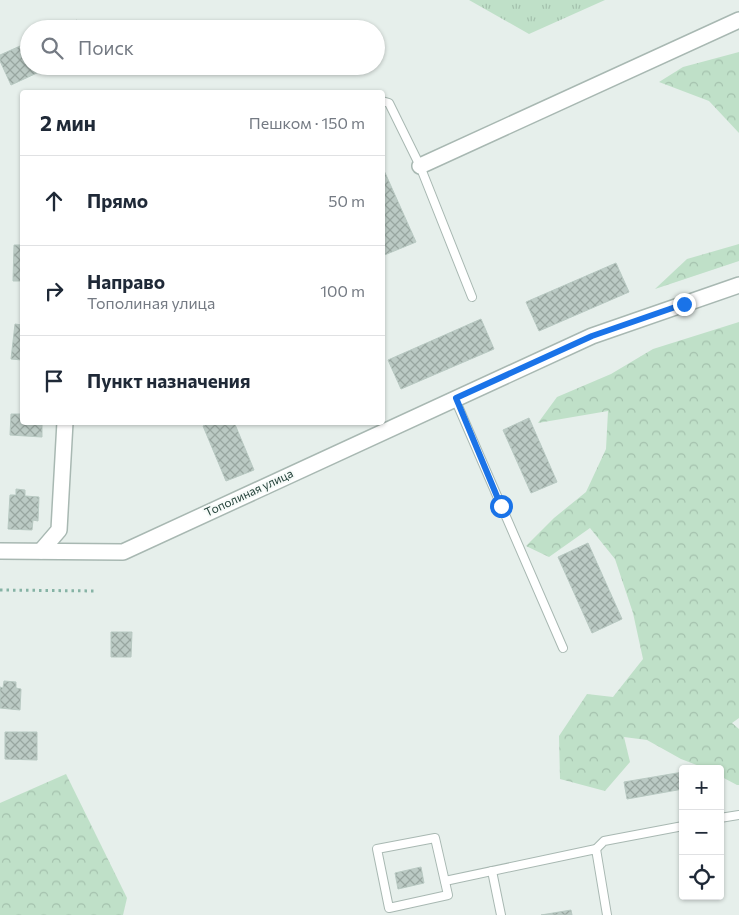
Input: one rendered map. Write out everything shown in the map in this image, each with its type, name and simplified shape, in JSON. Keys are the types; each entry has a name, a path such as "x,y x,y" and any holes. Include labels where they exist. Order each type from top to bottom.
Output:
{"street":[{"path":"420,166 739,20"},
{"name":"Тополиная улица","path":"0,551 122,552 592,336 739,285"},
{"path":"41,551 59,530 64,425"}],"lane":[{"path":"385,102 389,103 420,166 472,297"},
{"path":"456,398 563,648"},
{"path":"724,817 739,815"},
{"path":"445,881 596,849 604,841 679,827"},
{"path":"435,838 445,881 448,895 389,908 377,849 435,838"},
{"path":"596,849 607,915"},
{"path":"492,871 501,915"}],"path":[{"path":"0,590 97,591"}],"green space":[{"path":"469,0 605,0 529,34"},
{"path":"739,52 739,133 709,101 659,82 683,67"},
{"path":"739,244 739,261 655,289 687,259"},
{"path":"739,322 739,718 732,723 739,729 739,785 724,778 724,765 697,765 681,759 647,740 624,737 630,762 605,791 560,779 559,736 587,694 613,697 643,659 633,613 615,559 590,528 549,557 526,546 554,518 586,492 606,449 608,411 538,423 557,397 611,374 653,349"},
{"path":"66,774 127,898 123,915 0,915 0,803"}],"building":[{"path":"20,46 20,75 33,75 11,85 0,61 0,55"},
{"path":"385,173 416,242 385,255"},
{"path":"14,245 20,245 20,281 13,281"},
{"path":"616,263 629,292 539,331 526,302"},
{"path":"481,319 494,349 401,389 388,360"},
{"path":"15,324 20,325 20,360 11,359"},
{"path":"11,414 20,414 20,425 42,425 42,437 10,435"},
{"path":"529,418 557,482 531,493 503,430"},
{"path":"235,425 254,470 226,481 203,426"},
{"path":"16,489 25,490 25,496 39,497 38,521 33,520 32,530 8,529 10,495 16,495"},
{"path":"588,543 622,619 592,633 558,557"},
{"path":"111,632 132,632 131,657 111,657"},
{"path":"4,681 16,682 16,688 21,689 20,710 0,708 0,687 3,688"},
{"path":"5,732 37,732 37,760 5,759"},
{"path":"679,773 679,790 627,799 624,782"},
{"path":"421,867 424,883 398,889 395,873"},
{"path":"571,910 572,915 541,915"}],"route":[{"path":"501,506 456,398 592,336 684,304"}]}
